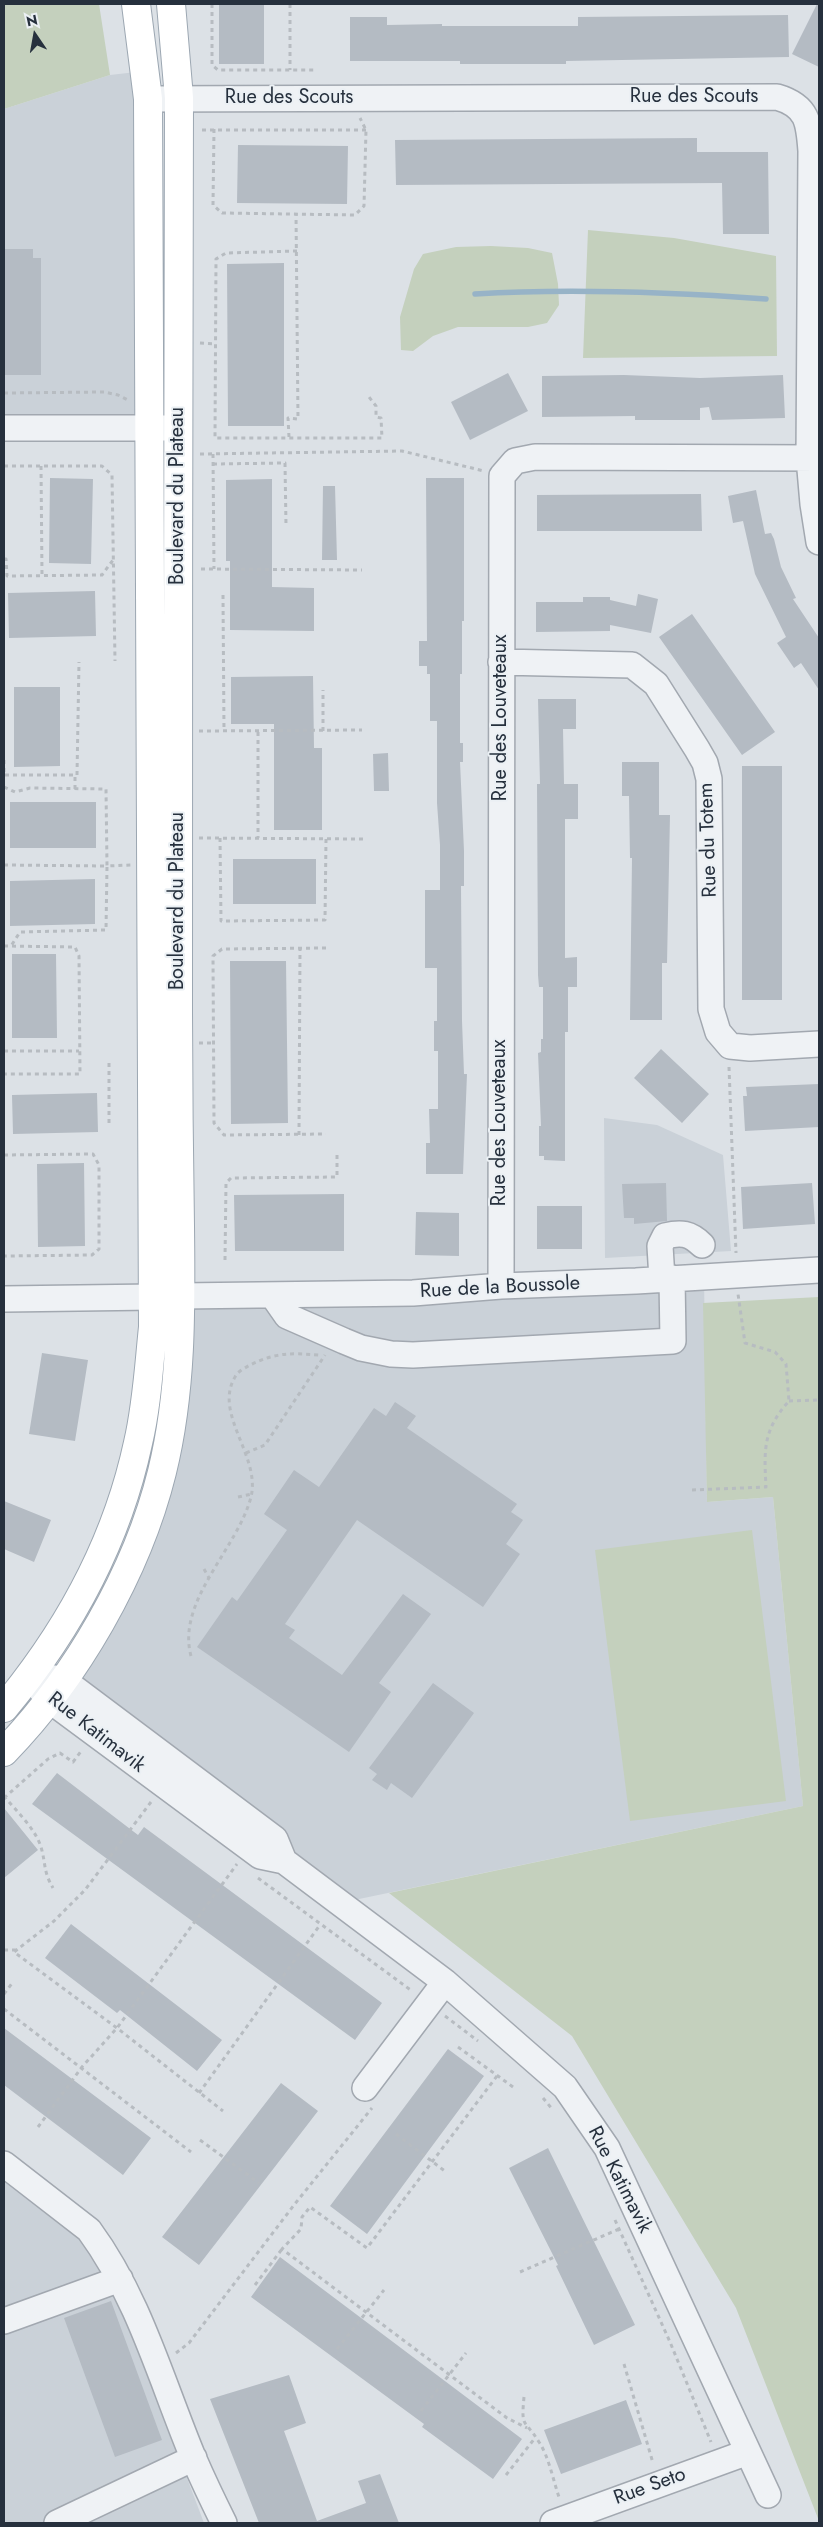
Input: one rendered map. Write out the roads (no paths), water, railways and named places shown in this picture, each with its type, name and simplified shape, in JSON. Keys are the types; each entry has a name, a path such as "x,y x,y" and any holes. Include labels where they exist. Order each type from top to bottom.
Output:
{"main road":[{"name":"Boulevard du Plateau","path":"4,1708 30,1676 79,1602 97,1564 127,1487 144,1410 154,1297 148,428 148,99 136,4"},
{"name":"Boulevard du Plateau","path":"4,1752 23,1732 55,1689 85,1647 108,1610 135,1549 161,1477 177,1388 181,1328 178,1062 179,98 171,4"},
{"path":"154,1297 180,1296"}],"street":[{"name":"Rue des Scouts","path":"148,99 777,97 795,104 807,121 811,152 813,504 819,542"},
{"path":"4,428 148,428 178,441"},
{"name":"Rue des Louveteaux","path":"502,1286 502,476 515,461 535,457 814,458"},
{"name":"Rue du Totem","path":"501,662 632,665 656,684 705,763 710,794 712,1008 718,1032 730,1046 750,1048 819,1044"},
{"path":"273,1296 287,1316 356,1346 392,1354 673,1341 667,1279 660,1246 665,1236 680,1232 693,1236 702,1245"},
{"name":"Rue de la Boussole","path":"180,1296 413,1293 502,1286 819,1270"},
{"path":"4,1299 154,1297"},
{"name":"Rue Katimavik","path":"30,1676 55,1689 275,1839 284,1861 445,1982 565,2087 607,2148 768,2495"},
{"path":"370,2096 445,1982"},
{"path":"4,2164 89,2230 120,2280 135,2306 194,2458 224,2523"},
{"path":"4,2321 120,2280"},
{"name":"Rue Seto","path":"553,2523 748,2452"},
{"path":"57,2523 194,2458"}],"waterway":[{"path":"475,294 548,291 621,292 766,299"}]}
